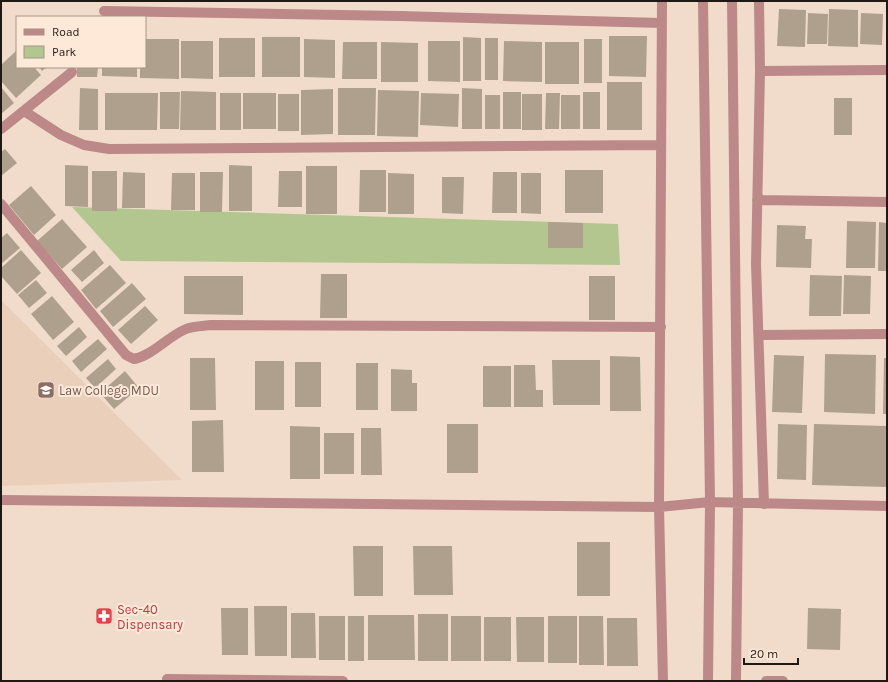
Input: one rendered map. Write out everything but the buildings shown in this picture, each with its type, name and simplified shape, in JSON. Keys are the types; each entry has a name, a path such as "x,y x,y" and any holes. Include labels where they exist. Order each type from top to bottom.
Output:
{"street":[{"path":"662,1 659,507 663,681"},
{"path":"703,1 710,502 708,681"},
{"path":"732,1 738,503 736,681"},
{"path":"759,1 760,71 756,264 760,335 764,504"},
{"path":"104,11 399,16 662,23"},
{"path":"760,71 887,70"},
{"path":"1,129 72,72"},
{"path":"24,111 61,135 84,145 110,149 660,145"},
{"path":"757,200 887,202"},
{"path":"1,204 126,354 134,359 144,357 166,340 187,328 211,325 661,327"},
{"path":"760,335 887,334"},
{"path":"1,500 659,507 710,502 887,506"},
{"path":"167,679 343,681"},
{"path":"766,681 782,681"}],"shaded area":[{"name":"Law College MDU","path":"1,300 182,480 1,486"}],"green space":[{"path":"72,207 618,224 620,265 121,261"}],"place":[{"name":"Law College MDU","path":"46,390"},
{"name":"Sec-40 Dispensary","path":"104,616"}]}
